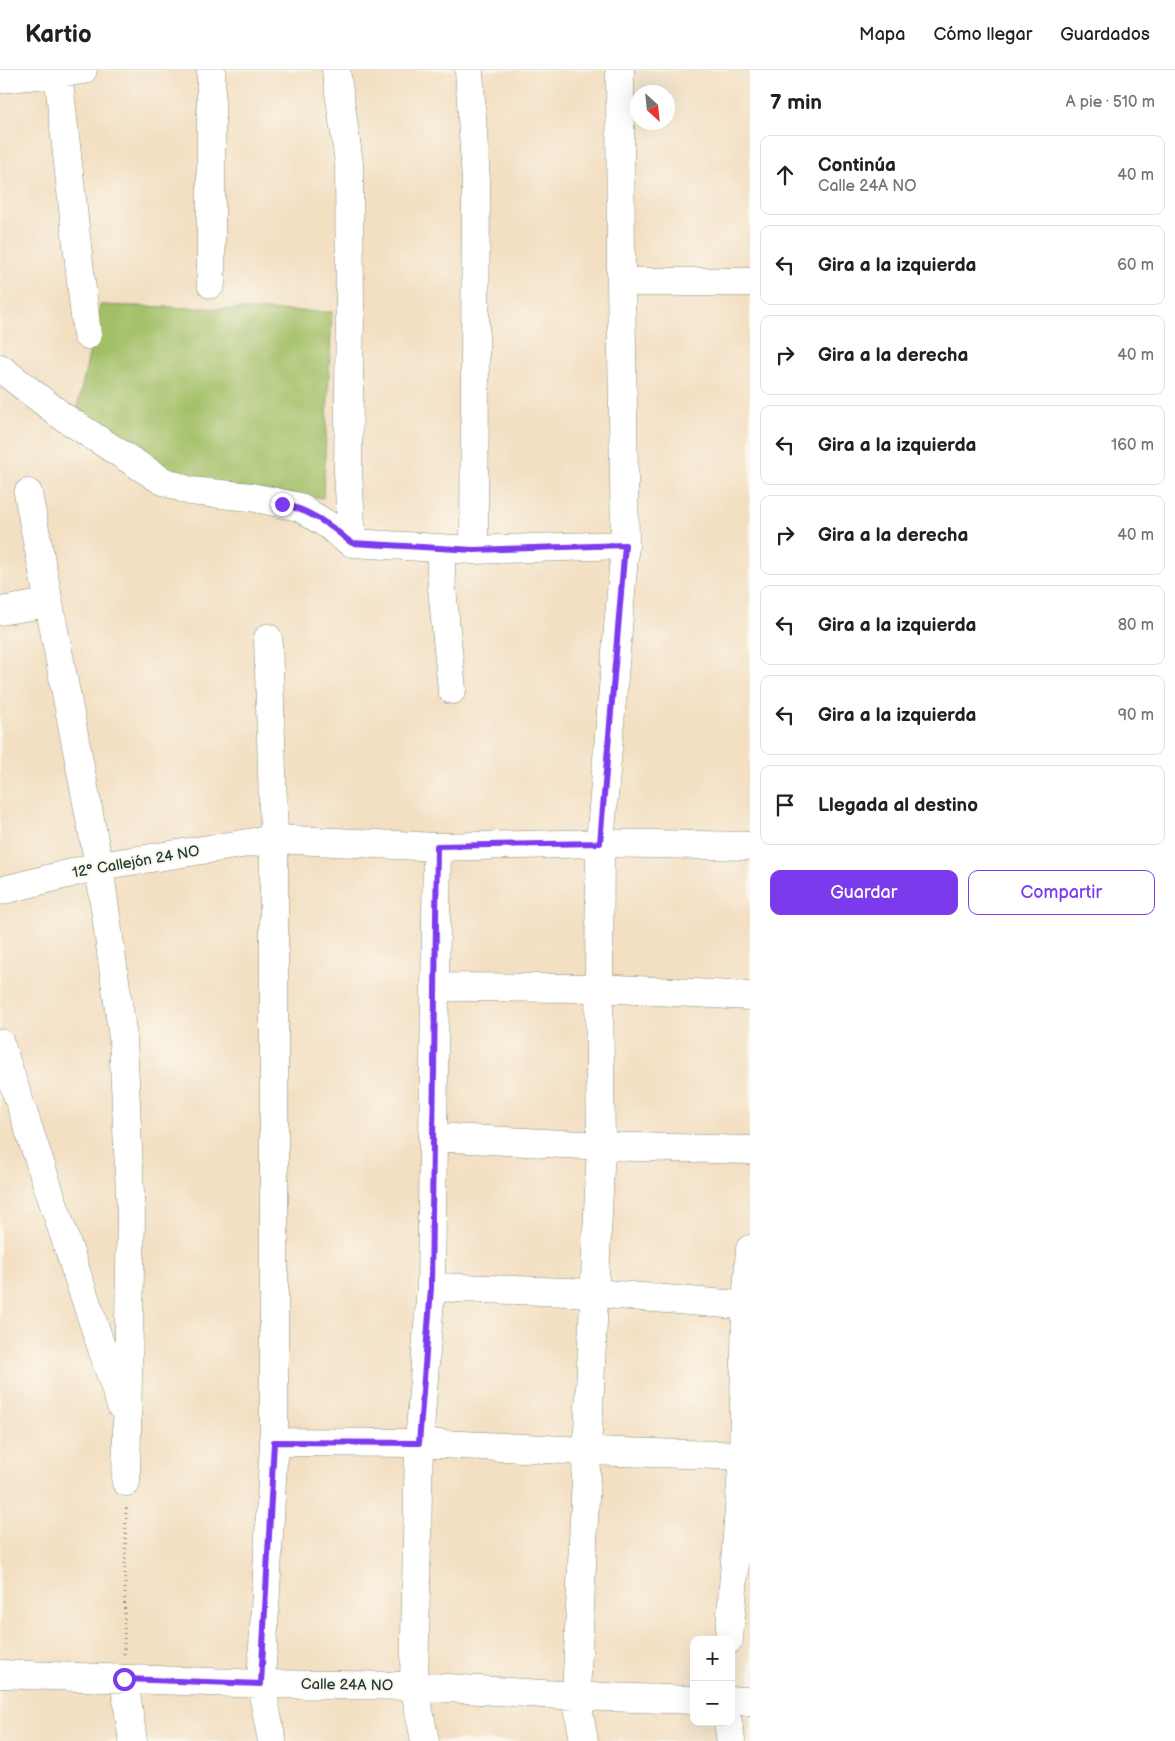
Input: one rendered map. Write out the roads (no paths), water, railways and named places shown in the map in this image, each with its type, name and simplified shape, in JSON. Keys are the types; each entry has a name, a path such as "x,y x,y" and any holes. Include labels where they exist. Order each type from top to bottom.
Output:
{"street":[{"path":"211,70 211,284"},
{"path":"336,70 349,163 348,471 352,543"},
{"path":"469,70 476,181 474,550"},
{"path":"584,1741 576,1696 601,1146 600,843 625,545 620,70"},
{"path":"0,79 54,72 86,335"},
{"path":"621,282 750,282"},
{"path":"0,368 62,416 160,480 190,491 251,497 299,508 331,527 352,543 474,550 625,545"},
{"path":"28,493 99,866 123,1038 130,1216 126,1482"},
{"path":"440,548 452,690"},
{"path":"0,611 49,603"},
{"path":"268,638 274,838 274,1442 261,1684 272,1741"},
{"name":"12° Callejón 24 NO","path":"0,891 99,866 274,838 437,846 600,843 750,846"},
{"path":"424,1741 414,1686 419,1443 431,1288 437,846"},
{"path":"435,987 599,988 750,996"},
{"path":"0,1043 128,1426"},
{"path":"433,1137 601,1146 750,1150"},
{"path":"729,1636 746,1456 750,1249"},
{"path":"431,1288 594,1293 748,1306"},
{"path":"274,1442 419,1443 746,1456"},
{"name":"Calle 24A NO","path":"0,1674 261,1684 414,1686 576,1696 690,1700"},
{"path":"124,1679 133,1741"},
{"path":"735,1702 750,1701"},
{"path":"729,1726 731,1741"}]}
